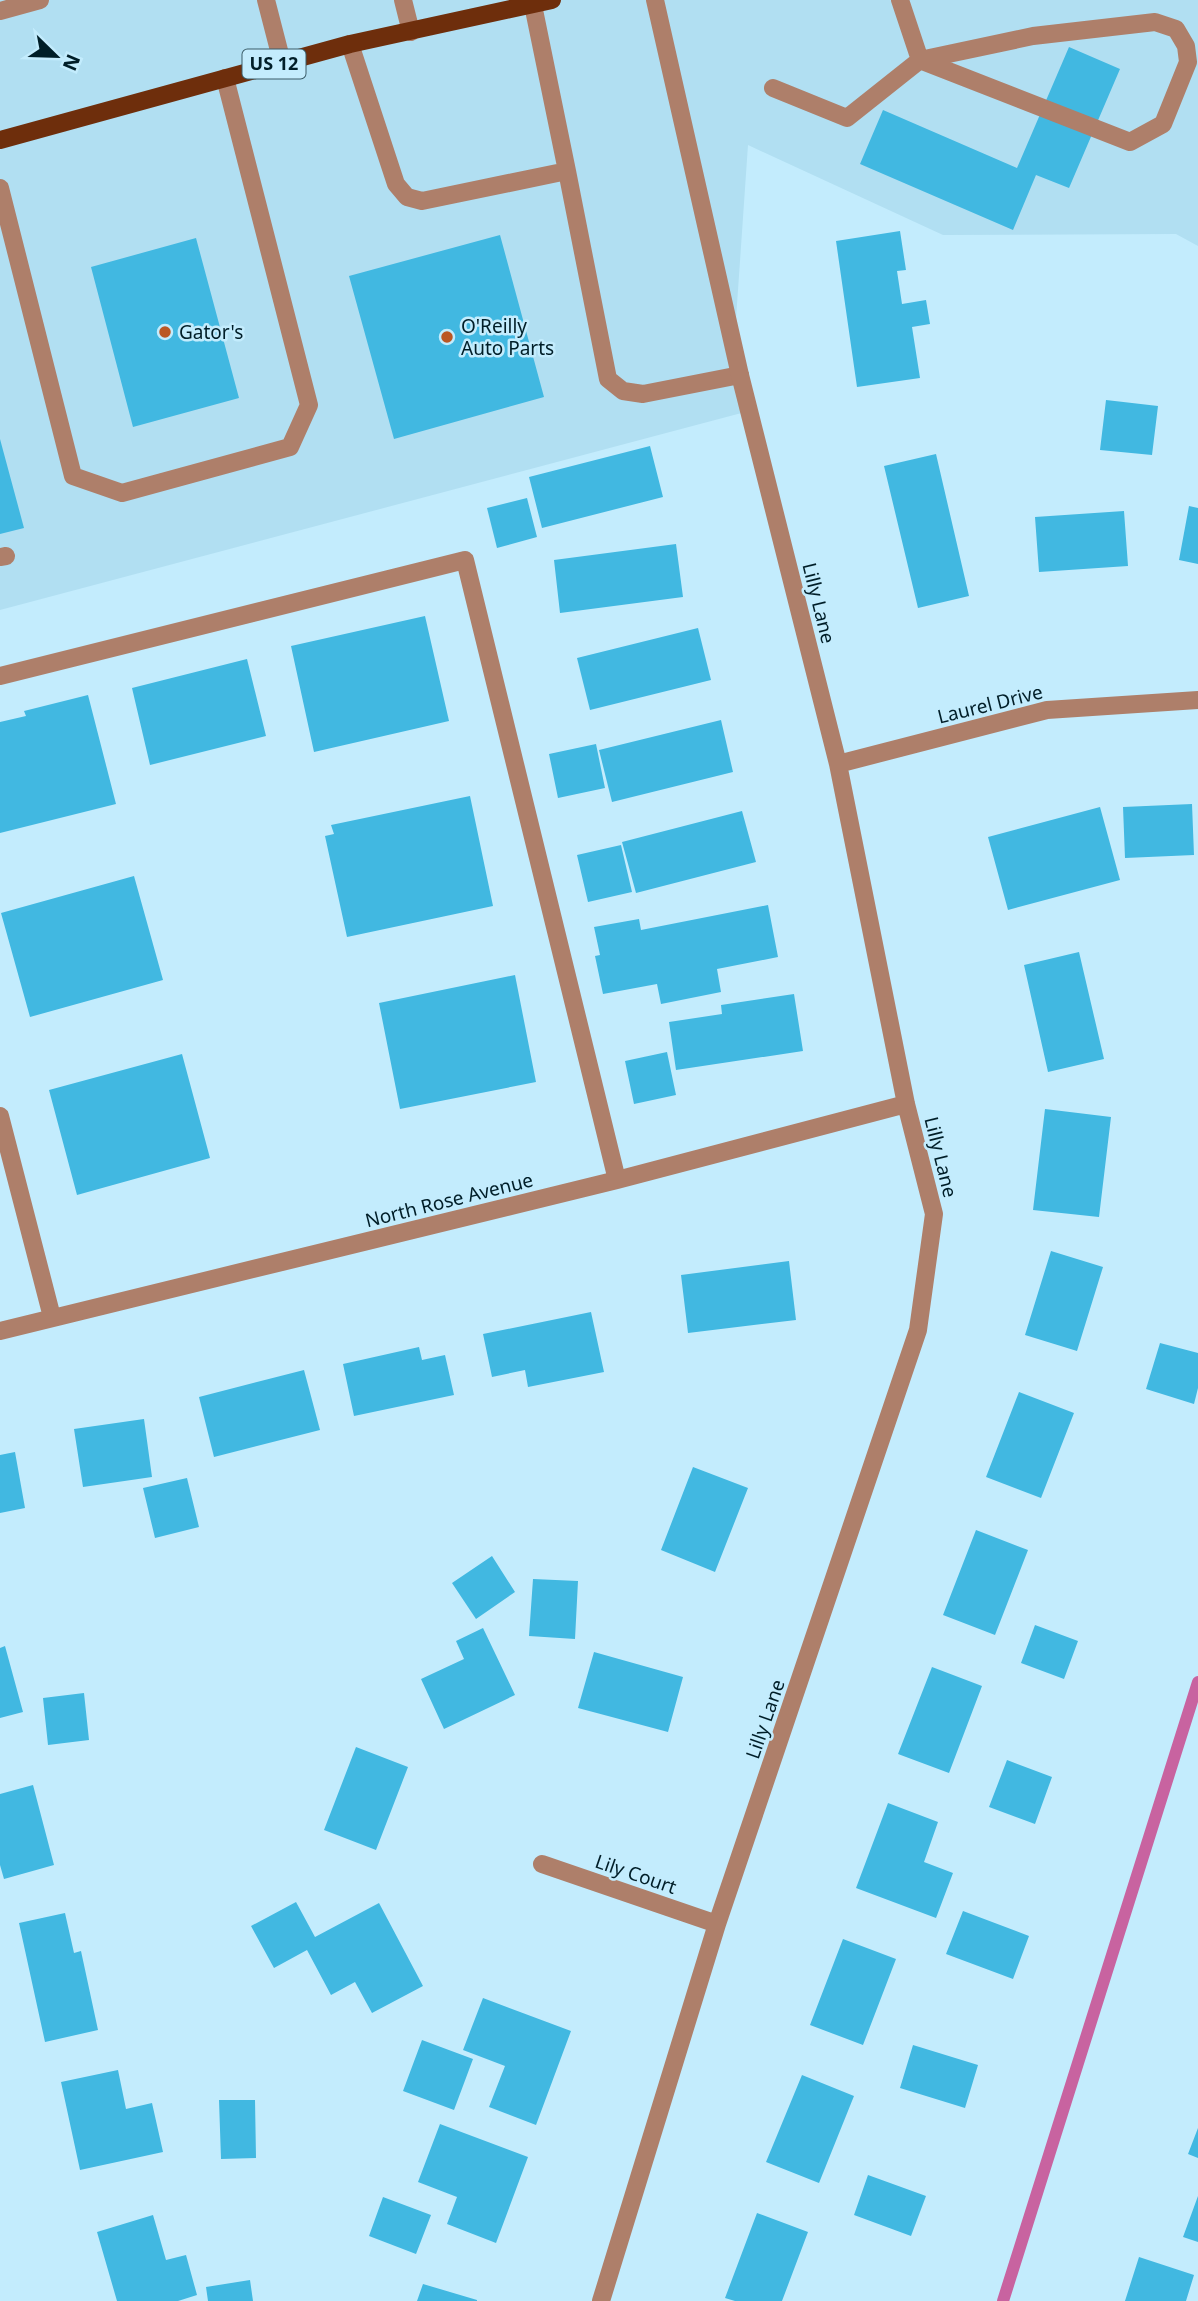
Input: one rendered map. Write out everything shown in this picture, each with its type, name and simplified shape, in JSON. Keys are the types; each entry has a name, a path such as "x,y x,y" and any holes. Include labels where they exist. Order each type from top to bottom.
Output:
{"main road":[{"name":"US 12","path":"0,140 350,44 552,0"}],"street":[{"path":"0,11 40,0"},
{"path":"266,0 282,62"},
{"path":"403,0 411,32"},
{"name":"Lilly Lane","path":"601,2301 717,1924 918,1330 934,1214 906,1104 838,764 740,375 655,0"},
{"path":"900,0 920,60"},
{"path":"533,5 608,379 622,391 643,394 740,375"},
{"path":"773,88 847,118 920,60 1033,36 1155,22 1176,29 1186,46 1188,62 1163,124 1130,142 920,60"},
{"path":"350,44 396,184 407,197 422,201 567,171"},
{"path":"0,188 73,476 122,493 290,447 309,405 225,78"},
{"path":"0,676 465,560 617,1180"},
{"name":"Laurel Drive","path":"838,764 1047,710 1198,700"},
{"name":"North Rose Avenue","path":"0,1331 617,1180 906,1104"},
{"path":"0,1116 52,1317"},
{"name":"Lily Court","path":"542,1864 717,1924"}],"shaded area":[{"path":"0,0 1198,0 1198,246 1176,234 943,235 748,145 734,348 749,411 0,610"}],"building":[{"path":"1069,47 1120,69 1069,188 1036,175 1013,230 860,164 883,110 1017,168"},
{"path":"900,231 906,270 897,271 902,304 926,300 930,324 912,327 920,378 857,387 836,241"},
{"name":"O'Reilly Auto Parts","path":"500,235 544,397 394,439 349,276"},
{"name":"Gator's","path":"196,238 239,398 133,427 91,267"},
{"path":"1106,400 1158,406 1152,455 1100,450"},
{"path":"0,439 24,528 0,534"},
{"path":"650,446 663,497 542,528 529,477"},
{"path":"936,454 969,596 918,608 884,466"},
{"path":"527,498 537,537 497,548 487,508"},
{"path":"1189,506 1198,508 1198,564 1179,560"},
{"path":"1124,511 1128,566 1039,572 1035,517"},
{"path":"676,544 683,597 560,613 554,560"},
{"path":"425,616 449,721 314,752 291,646"},
{"path":"698,628 711,680 590,710 577,658"},
{"path":"247,659 266,736 150,765 132,688"},
{"path":"88,695 116,804 0,833 0,722 26,716 24,711"},
{"path":"721,720 733,772 612,802 599,750"},
{"path":"596,744 605,788 558,798 549,754"},
{"path":"470,796 493,906 347,937 325,836 334,834 331,825"},
{"path":"1192,804 1194,855 1125,858 1123,807"},
{"path":"1100,807 1120,880 1008,910 988,837"},
{"path":"742,811 756,862 636,893 622,842"},
{"path":"621,845 632,892 588,902 577,855"},
{"path":"134,876 163,980 30,1017 1,913"},
{"path":"768,905 778,957 717,969 721,992 661,1004 657,984 603,994 595,956 600,955 594,927 639,919 641,930"},
{"path":"1079,952 1104,1059 1048,1072 1024,965"},
{"path":"515,975 536,1082 400,1109 379,1003"},
{"path":"794,994 803,1051 676,1070 669,1022 722,1014 721,1005"},
{"path":"667,1052 676,1095 634,1104 625,1061"},
{"path":"182,1054 210,1158 77,1195 49,1090"},
{"path":"1045,1109 1111,1117 1099,1217 1033,1210"},
{"path":"1051,1251 1103,1267 1077,1351 1025,1335"},
{"path":"789,1261 796,1320 688,1333 681,1275"},
{"path":"591,1312 604,1372 528,1387 525,1370 492,1377 483,1334"},
{"path":"1160,1343 1198,1353 1198,1388 1194,1404 1146,1389"},
{"path":"419,1347 422,1360 445,1355 454,1395 354,1416 343,1364"},
{"path":"304,1370 320,1430 214,1457 199,1397"},
{"path":"1019,1392 1074,1413 1041,1498 986,1477"},
{"path":"144,1419 152,1477 83,1487 74,1429"},
{"path":"15,1452 25,1508 0,1513 0,1455"},
{"path":"693,1467 748,1488 715,1572 661,1550"},
{"path":"187,1478 199,1527 155,1538 143,1488"},
{"path":"976,1530 1028,1550 995,1635 943,1615"},
{"path":"492,1556 515,1592 476,1619 452,1583"},
{"path":"533,1579 578,1581 575,1639 529,1636"},
{"path":"1035,1625 1078,1641 1064,1679 1021,1663"},
{"path":"483,1628 515,1695 444,1729 421,1679 464,1659 456,1641"},
{"path":"5,1646 23,1712 0,1718 0,1648"},
{"path":"594,1652 683,1677 668,1732 578,1708"},
{"path":"932,1667 982,1686 949,1773 898,1754"},
{"path":"84,1693 89,1740 48,1745 43,1698"},
{"path":"356,1747 408,1767 376,1850 324,1830"},
{"path":"1007,1760 1052,1777 1035,1824 989,1807"},
{"path":"33,1785 54,1865 4,1879 0,1865 0,1794"},
{"path":"888,1803 938,1822 924,1862 953,1873 936,1918 856,1888"},
{"path":"296,1902 315,1937 379,1903 423,1986 372,2013 355,1982 331,1995 307,1950 274,1968 251,1926"},
{"path":"963,1911 1029,1936 1013,1979 946,1954"},
{"path":"65,1913 74,1953 81,1951 98,2030 45,2042 19,1923"},
{"path":"843,1939 896,1959 863,2045 810,2025"},
{"path":"483,1998 571,2031 536,2125 489,2107 505,2066 463,2050"},
{"path":"422,2040 473,2059 454,2110 403,2091"},
{"path":"913,2045 978,2065 965,2108 900,2088"},
{"path":"118,2070 126,2109 152,2103 163,2152 80,2170 61,2082"},
{"path":"802,2075 854,2096 819,2183 766,2162"},
{"path":"219,2100 255,2100 256,2158 221,2159"},
{"path":"440,2124 528,2157 496,2243 447,2224 457,2197 418,2182"},
{"path":"1198,2128 1198,2158 1188,2154"},
{"path":"868,2175 926,2196 911,2236 854,2215"},
{"path":"1198,2196 1198,2242 1183,2237"},
{"path":"383,2197 431,2215 416,2254 369,2236"},
{"path":"757,2213 808,2232 782,2301 735,2301 725,2298"},
{"path":"153,2215 166,2260 186,2255 197,2295 178,2301 117,2301 97,2232"},
{"path":"1139,2257 1194,2275 1186,2301 1125,2301"},
{"path":"250,2280 253,2301 208,2301 206,2287"},
{"path":"423,2284 477,2300 477,2301 417,2301"}],"waterway":[{"path":"1003,2301 1198,1682"}],"place":[{"name":"Gator's","path":"165,332"},
{"name":"O'Reilly Auto Parts","path":"447,337"}]}
